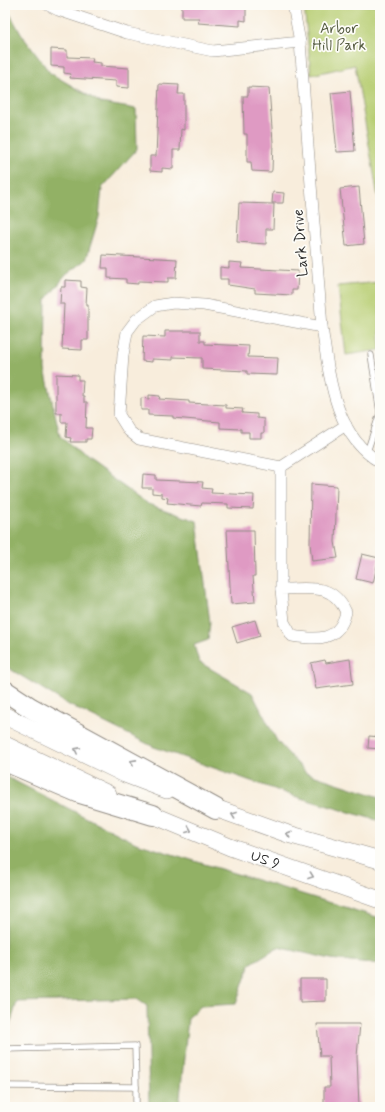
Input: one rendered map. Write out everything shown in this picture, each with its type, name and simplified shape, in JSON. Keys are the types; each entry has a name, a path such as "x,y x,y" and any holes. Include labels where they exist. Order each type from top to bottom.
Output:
{"highway":[{"path":"5,691 31,708 216,809"},
{"path":"5,761 80,793 153,815"}],"main road":[{"name":"US 9","path":"5,716 125,774 216,809 295,836 380,860"},
{"name":"US 9","path":"5,744 153,815 263,859 380,900"}],"street":[{"path":"48,5 58,10 127,33 213,52 300,42"},
{"name":"Lark Drive","path":"293,5 300,42 322,327 335,399 346,425 367,452 380,462"},
{"path":"322,327 204,306 173,303 155,306 136,320 128,332 123,355 119,415 129,431 139,439 281,467 346,425"},
{"path":"281,467 281,589 284,622 292,636 320,638 328,636 340,628 346,612 335,595 322,589 281,589"}],"lane":[{"path":"367,452 380,413 371,355"},
{"path":"5,1049 135,1046 136,1107"},
{"path":"5,1086 136,1087"}],"green space":[{"path":"5,5 21,34 50,73 101,103 136,109 137,149 102,188 99,217 86,260 66,275 46,300 45,369 60,436 86,460 148,504 197,521 210,623 208,640 194,645 199,662 252,693 277,741 306,773 380,797 380,821 297,797 154,747 69,705 5,666"},
{"name":"Arbor Hill Park","path":"304,5 380,5 380,208 355,65 311,75"},
{"path":"380,282 380,350 346,355 338,286"},
{"path":"5,776 136,843 380,918 380,964 331,959 278,947 250,964 236,1004 201,1006 188,1018 179,1107 149,1107 147,1006 137,999 17,1002 5,1041"}],"building":[{"path":"182,5 246,5 246,21 240,20 240,26 198,23 199,18 182,18"},
{"path":"51,49 67,50 67,57 93,58 92,62 101,63 101,66 129,68 129,88 116,87 116,81 70,78 71,74 64,73 64,67 51,66"},
{"path":"159,84 179,85 178,94 184,94 184,130 181,129 180,150 173,150 173,169 162,168 162,172 150,171 150,156 156,156"},
{"path":"248,87 269,88 273,142 271,172 252,171 251,162 247,162 247,134 244,134 243,96 248,96"},
{"path":"350,91 355,151 337,152 331,93"},
{"path":"359,187 364,244 346,246 340,189"},
{"path":"273,192 284,193 283,203 272,203"},
{"path":"239,203 274,204 273,229 266,229 266,244 237,242"},
{"path":"103,255 177,259 176,278 168,278 168,282 138,281 138,284 126,283 126,279 108,278 108,268 102,268"},
{"path":"229,262 242,263 241,268 298,271 297,290 292,290 292,295 255,293 255,289 228,285 228,279 220,279 220,267 229,268"},
{"path":"65,280 81,281 81,287 87,288 86,305 88,305 88,340 82,340 82,350 62,349 64,304 60,304 61,287 65,287"},
{"path":"165,331 200,331 200,341 205,341 205,344 249,346 248,357 278,358 277,375 247,374 247,371 202,369 202,358 173,357 173,360 152,359 152,362 142,361 143,336 165,337"},
{"path":"56,374 78,375 78,380 83,380 82,396 84,396 84,402 87,402 86,428 92,428 91,439 86,439 86,442 70,442 71,438 66,437 67,422 61,422 61,413 56,413"},
{"path":"149,395 160,396 159,399 189,401 189,403 226,405 226,408 243,409 242,413 257,414 257,418 264,419 264,433 261,433 261,438 249,438 249,432 241,432 241,429 220,428 220,422 173,418 173,416 148,415 148,410 141,410 141,398 149,399"},
{"path":"143,474 156,475 156,480 203,482 202,488 212,489 211,493 254,495 253,509 228,508 228,504 202,503 201,506 167,503 168,498 162,497 162,494 152,493 152,488 142,488"},
{"path":"311,484 337,486 335,542 338,558 312,561 310,544"},
{"path":"227,530 254,530 255,576 253,576 255,602 231,604"},
{"path":"362,554 379,558 373,583 356,579"},
{"path":"255,620 260,636 237,643 232,627"},
{"path":"350,659 353,684 316,689 311,663 325,660 326,663"},
{"path":"369,736 380,737 380,749 368,748"},
{"path":"300,979 326,979 326,1001 300,1002"},
{"path":"317,1024 360,1024 357,1056 359,1107 324,1107 324,1087 330,1087 329,1056 320,1056"}]}
